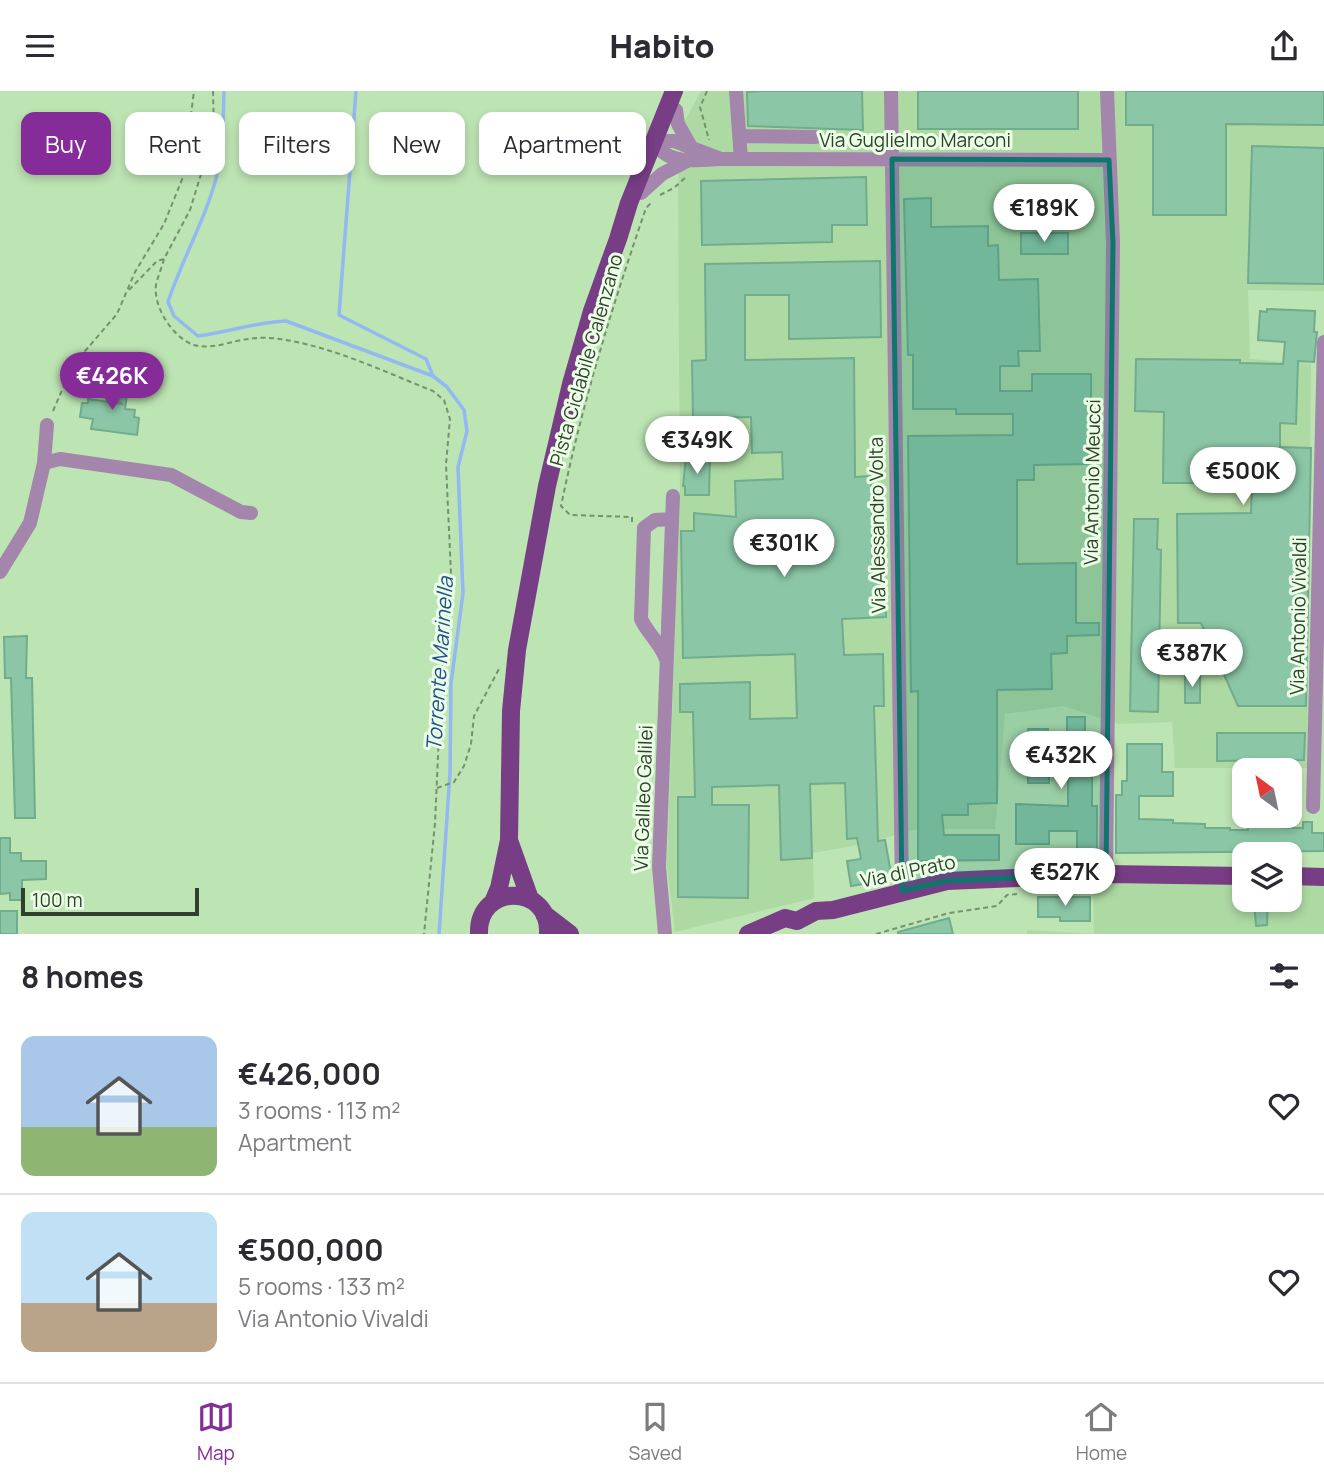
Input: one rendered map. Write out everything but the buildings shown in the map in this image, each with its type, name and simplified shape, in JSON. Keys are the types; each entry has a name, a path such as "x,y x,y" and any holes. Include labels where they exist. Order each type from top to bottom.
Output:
{"main road":[{"path":"618,239 641,193 674,91"},
{"path":"468,934 499,888 509,840 511,711 517,650 547,486 574,372 629,202 684,91"},
{"path":"509,840 530,899 570,934"},
{"name":"Via di Prato","path":"748,934 778,928 789,918 800,928 816,911 833,910 947,881 1106,874 1232,876"},
{"path":"1302,876 1324,877"},
{"path":"479,934 488,908 507,896 530,899"},
{"path":"544,914 548,934"}],"street":[{"path":"736,91 741,159"},
{"name":"Via Alessandro Volta","path":"891,91 902,891"},
{"name":"Via Antonio Meucci","path":"1106,874 1114,243 1107,91"},
{"path":"641,193 654,180 689,160 676,110"},
{"path":"739,136 816,137"},
{"name":"Via Guglielmo Marconi","path":"659,144 689,160 1109,160"},
{"name":"Via Antonio Vivaldi","path":"1313,807 1324,342"},
{"path":"0,572 30,523 44,463 47,425"},
{"path":"44,463 60,459 171,475 241,512 251,513"},
{"name":"Via Galileo Galilei","path":"665,934 659,867 673,496"},
{"path":"668,664 658,642 641,619 644,528 655,520 673,519"},
{"path":"650,632 662,632 669,625"}],"path":[{"path":"47,425 73,365 117,314 135,272 164,224 183,177 194,91"},
{"path":"213,91 214,132 190,210 164,259 156,288 165,320 178,336 195,345 217,346 271,337 336,353 433,391 444,400 450,419 446,464 451,574 424,934"},
{"path":"706,91 700,107 709,137 708,146"},
{"name":"Pista Ciclabile Calenzano","path":"632,530 632,517 570,515 561,506 576,432 604,331 646,208 656,197 674,188 689,160"},
{"path":"129,291 157,261 164,259"},
{"path":"436,788 454,782 464,766 471,744 474,716 500,667"},
{"path":"876,934 949,913 997,906 1007,895 1024,892"},
{"path":"898,927 899,934"}],"highlighted area":[{"path":"892,159 1109,160 1113,243 1106,874 947,881 902,891"}],"shaded area":[{"path":"701,91 1324,91 1324,291 1248,290 1250,359 1311,364 1307,768 1302,768 1302,758 1232,758 1232,768 1175,768 1172,722 1118,724 1063,706 1005,714 995,829 918,829 858,845 813,853 814,898 675,932 667,866 680,496 678,191 681,128"},
{"path":"1093,883 1232,885 1232,912 1302,912 1302,885 1324,885 1324,934 1094,934"},
{"path":"1027,930 1094,934 1027,934"}],"waterway":[{"name":"Torrente Marinella","path":"224,91 223,138 219,166 209,201 168,302 174,316 198,336 286,321 433,376 447,387 464,410 467,431 458,467 463,593 451,683 450,773 439,934"},
{"path":"356,91 339,315 426,359 433,376"}]}
